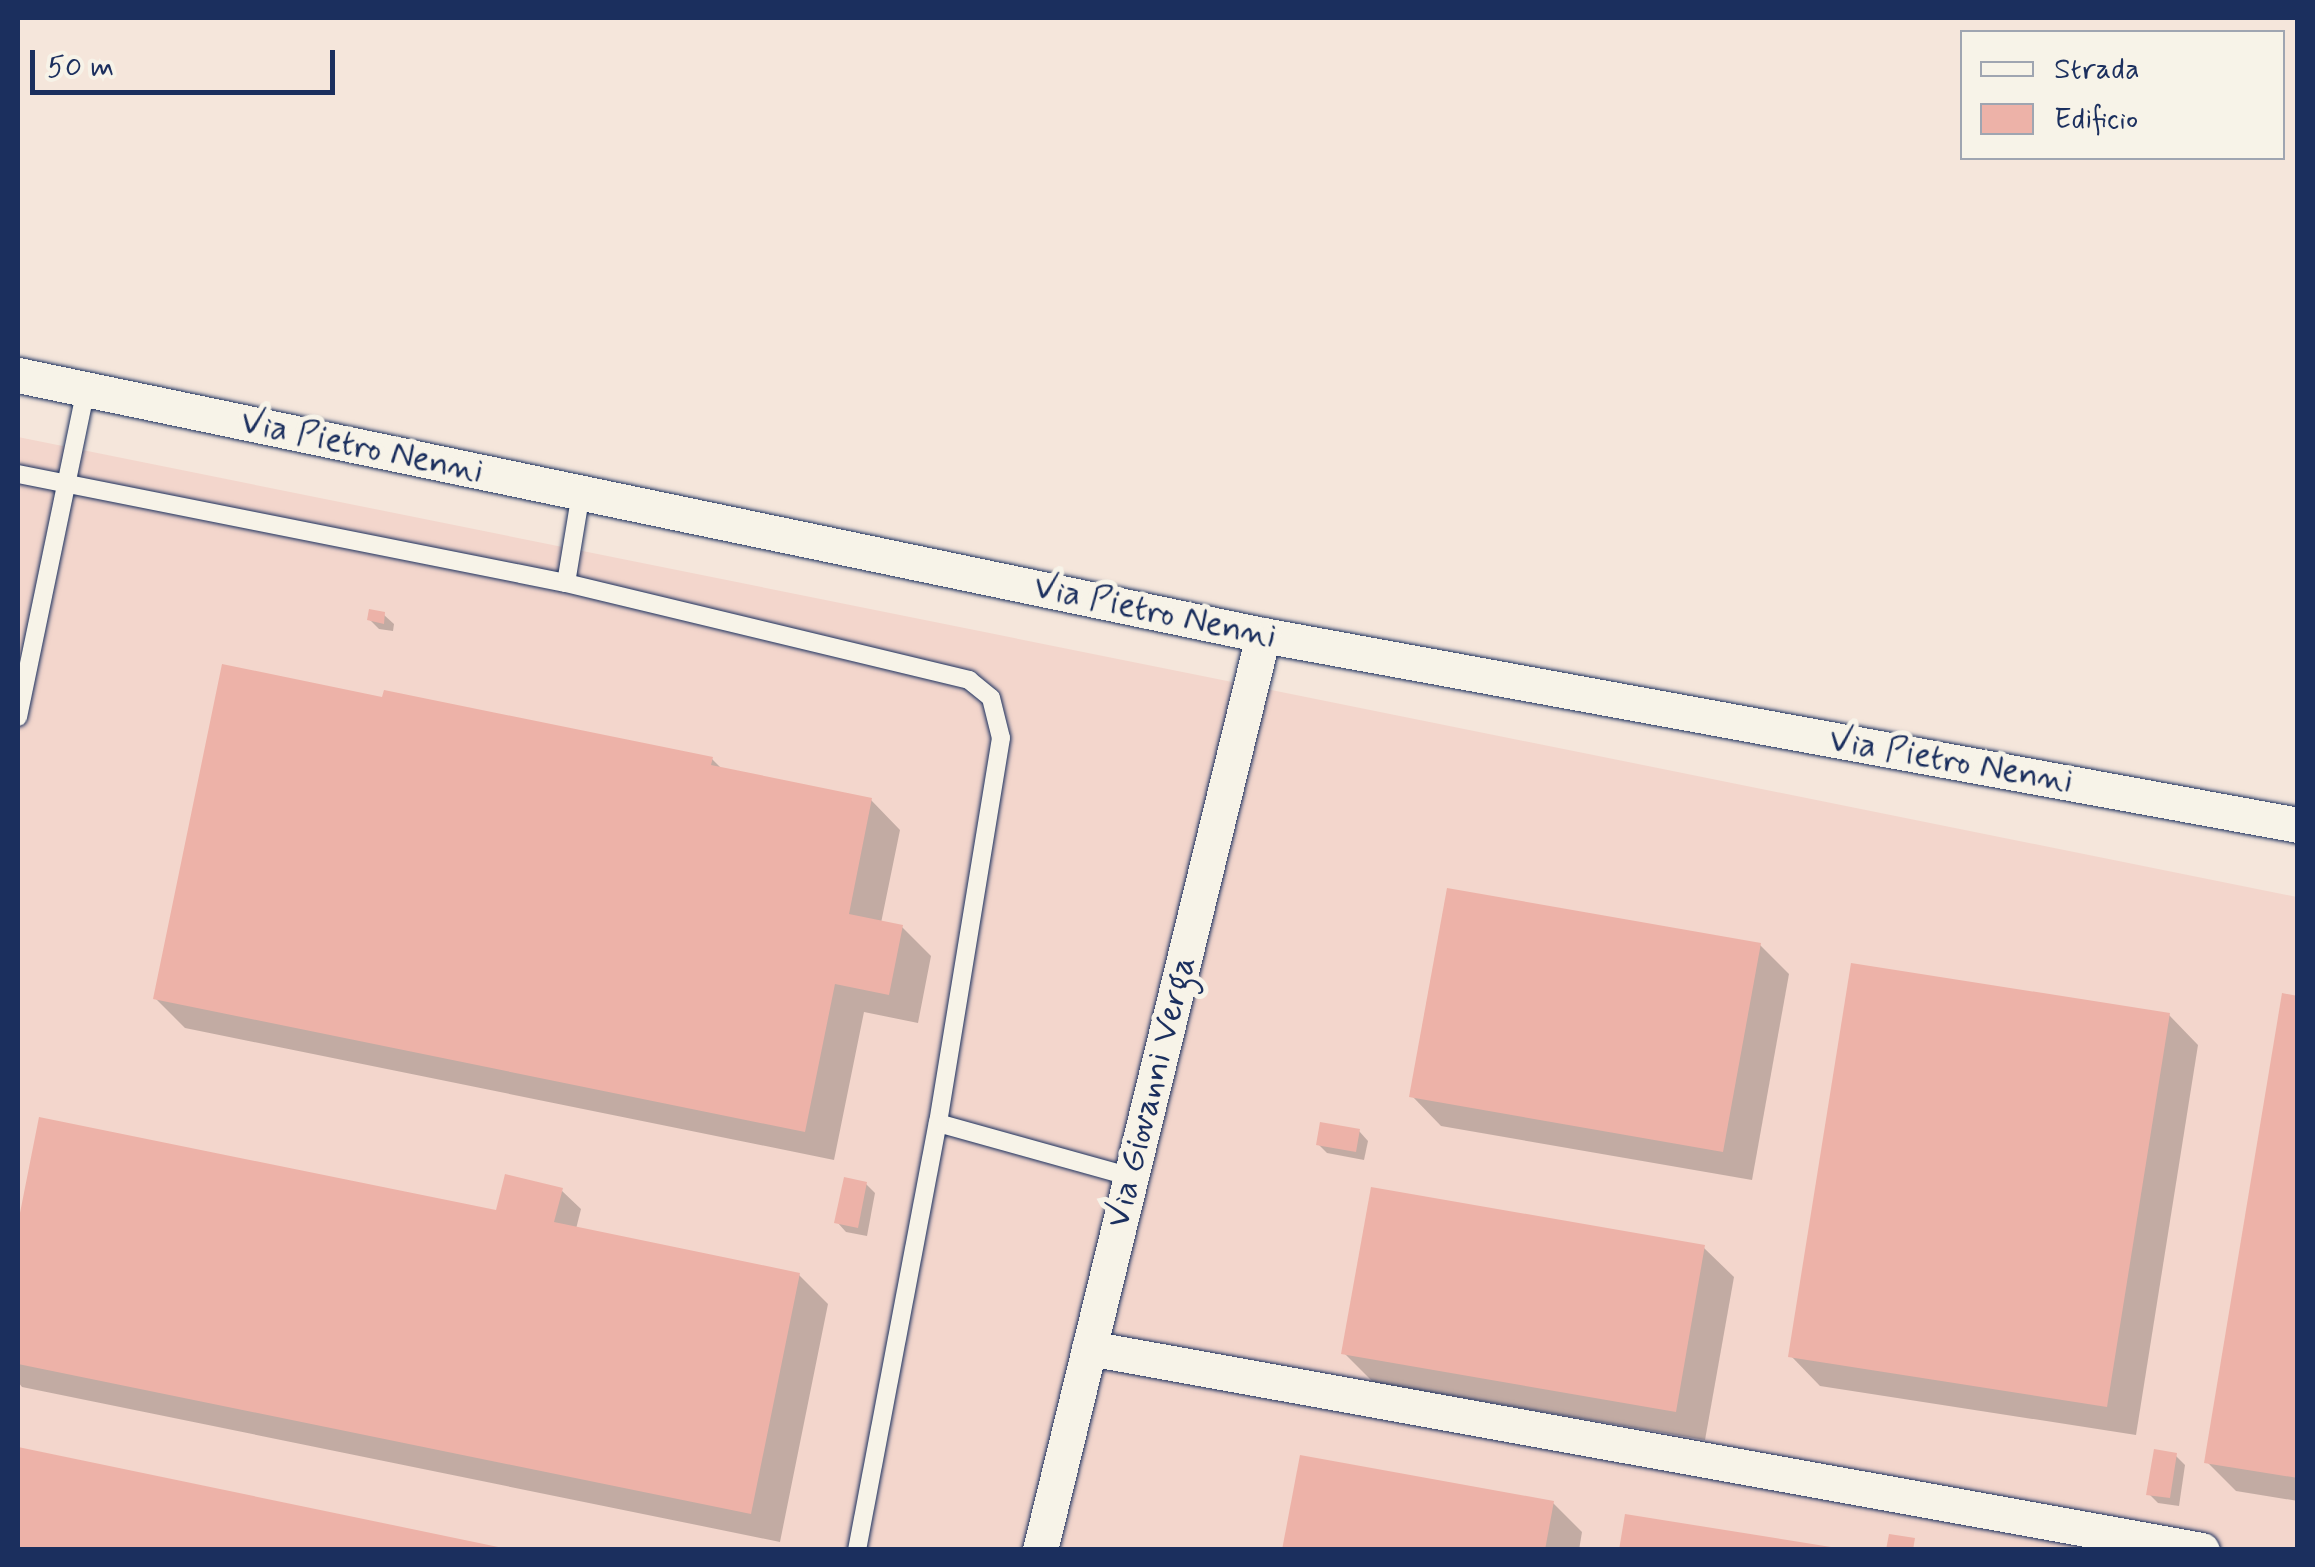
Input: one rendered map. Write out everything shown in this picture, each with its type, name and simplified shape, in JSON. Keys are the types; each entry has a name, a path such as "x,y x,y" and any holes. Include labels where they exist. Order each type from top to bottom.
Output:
{"street":[{"name":"Via Pietro Nenni","path":"18,375 1263,635 2298,825"},
{"name":"Via Giovanni Verga","path":"1040,1550 1263,635"},
{"path":"1089,1348 2202,1550"}],"lane":[{"path":"18,717 86,389"},
{"path":"18,474 566,583 969,680 992,698 1001,738 938,1124 857,1550"},
{"path":"566,583 581,492"},
{"path":"938,1124 1130,1177"}],"shaded area":[{"path":"18,437 2297,897 2297,1549 18,1549"}],"building":[{"path":"369,609 385,612 384,624 367,620"},
{"path":"222,664 382,697 384,690 713,757 711,765 872,798 849,914 903,925 889,995 835,984 805,1132 153,999"},
{"path":"1447,888 1761,943 1723,1152 1409,1097"},
{"path":"1851,963 2170,1013 2107,1407 1788,1357"},
{"path":"2282,993 2298,996 2298,1478 2204,1463"},
{"path":"39,1117 496,1210 505,1174 563,1188 554,1222 800,1273 751,1514 18,1364 18,1223"},
{"path":"1320,1122 1360,1129 1356,1152 1316,1145"},
{"path":"844,1177 867,1182 858,1228 834,1223"},
{"path":"1371,1187 1705,1245 1676,1412 1341,1354"},
{"path":"18,1447 503,1548 503,1550 18,1550"},
{"path":"2154,1449 2177,1453 2170,1498 2146,1495"},
{"path":"1300,1455 1554,1501 1545,1550 1282,1550"},
{"path":"1625,1514 1831,1547 1831,1550 1619,1550"},
{"path":"1889,1534 1915,1538 1913,1550 1886,1550"}]}
